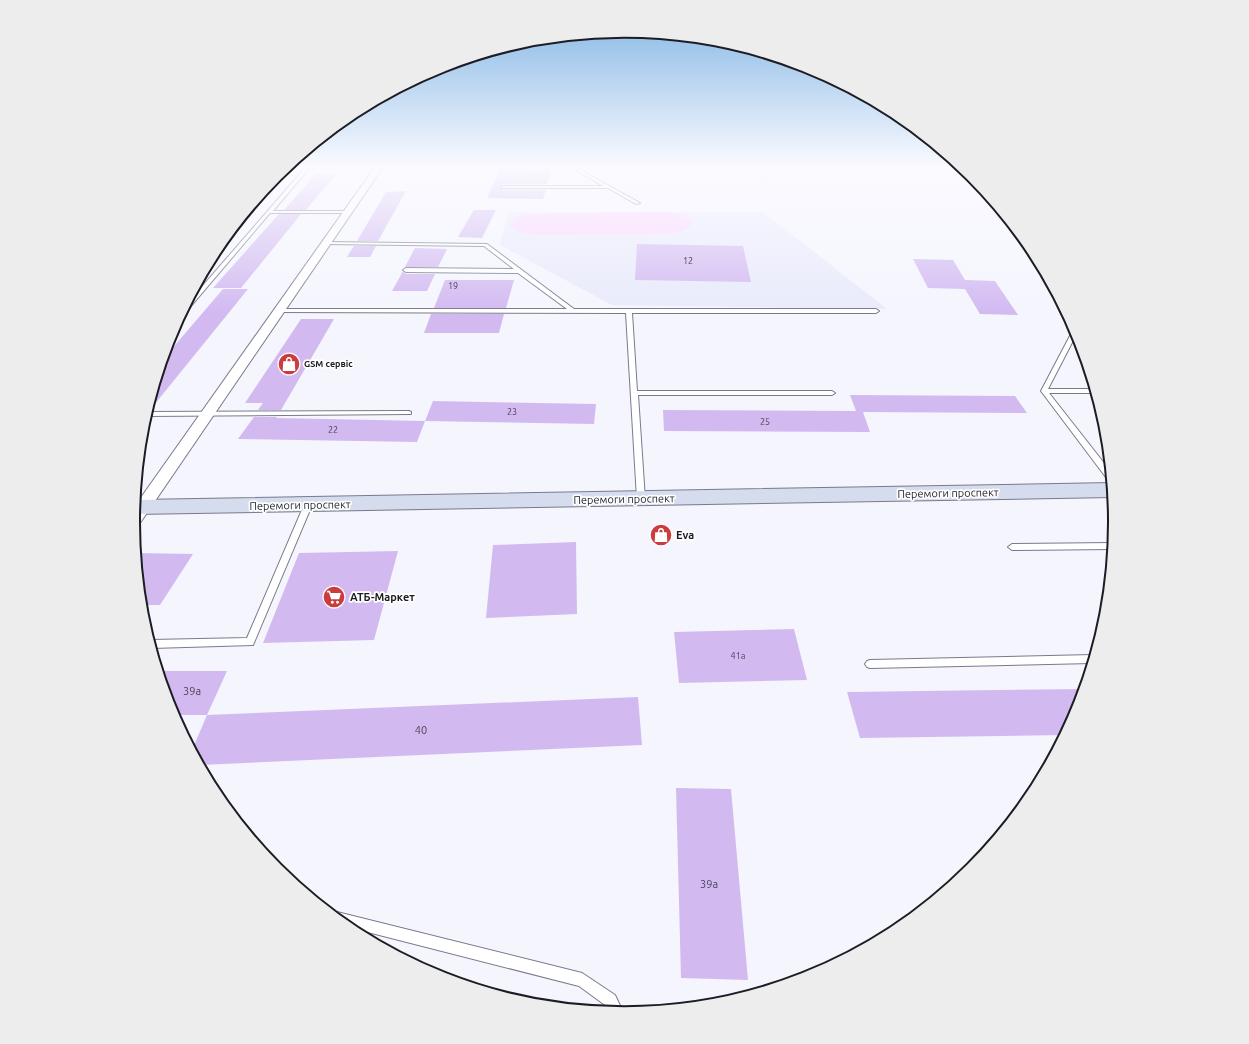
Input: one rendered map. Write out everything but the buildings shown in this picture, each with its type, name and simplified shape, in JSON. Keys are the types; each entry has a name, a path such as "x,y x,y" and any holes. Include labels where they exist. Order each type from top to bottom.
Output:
{"street":[{"path":"141,505 280,311 345,216"},
{"name":"Перемоги проспект","path":"141,511 308,504 1107,490"}],"lane":[{"path":"196,297 265,216"},
{"path":"326,243 485,244 573,311"},
{"path":"406,270 519,271"},
{"path":"280,311 876,311"},
{"path":"629,311 641,499"},
{"path":"1044,392 1072,337"},
{"path":"1044,392 1090,391"},
{"path":"1044,392 1105,470"},
{"path":"634,393 832,393"},
{"path":"153,414 409,413"},
{"path":"156,644 250,642 308,504"},
{"path":"1012,547 1107,546"},
{"path":"870,664 1088,660"},
{"path":"353,922 582,980 610,1000 613,1006"}],"shaded area":[{"path":"507,216 768,216 887,309 612,305 500,245"},
{"path":"521,216 686,216 692,223 684,231 664,234 534,235 519,232 510,226 515,218"}],"place":[{"name":"GSM сервіс","path":"289,364"},
{"name":"Eva","path":"661,535"},
{"name":"АТБ-Маркет","path":"334,597"}]}
